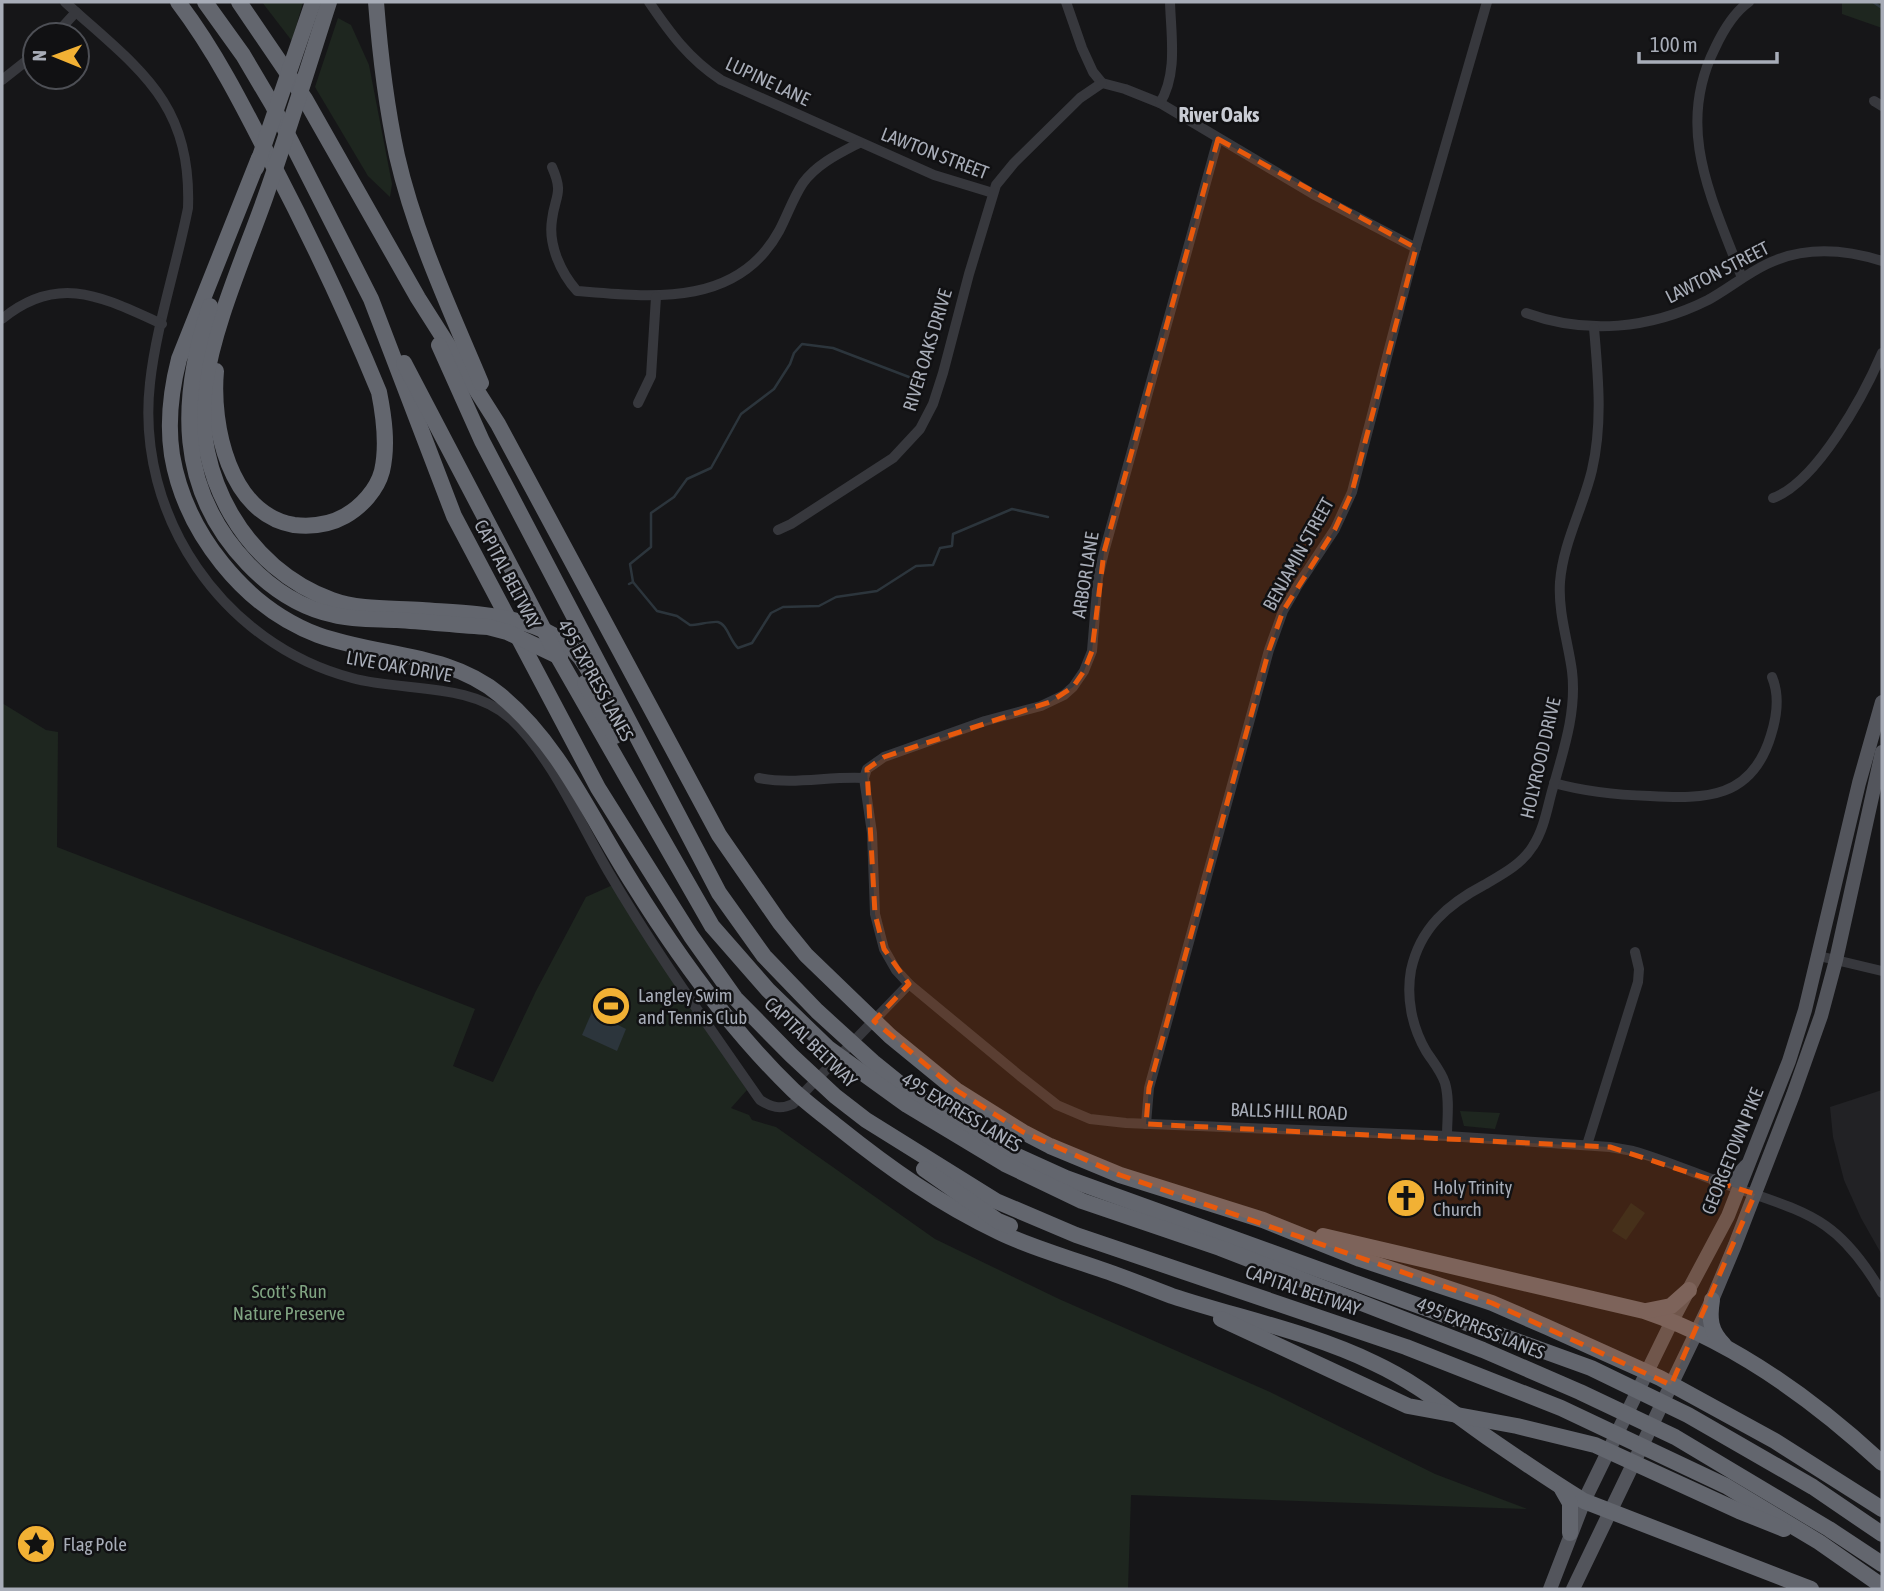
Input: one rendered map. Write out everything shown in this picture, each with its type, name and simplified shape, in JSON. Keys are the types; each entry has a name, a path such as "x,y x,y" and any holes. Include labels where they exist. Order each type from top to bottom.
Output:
{"highway":[{"path":"178,2 222,67 261,141 324,265 379,391 385,444 381,473 371,493 355,510 336,521 319,526 287,524 253,503 238,483 226,458 215,408 217,359 271,180"},
{"name":"CAPITAL BELTWAY","path":"205,2 243,55 272,104 370,299 454,516 598,788 691,936 735,998 791,1055 835,1096 866,1120 996,1200 1087,1239 1406,1347 1520,1391 1726,1486 1819,1542 1882,1586"},
{"path":"239,2 305,99 418,298 498,424 719,835 780,923 830,980 931,1071 1023,1132 1079,1160 1120,1175 1263,1220 1644,1311 1672,1321 1731,1352 1804,1399 1882,1463"},
{"path":"313,2 204,322 193,364 188,400 189,440 199,484 212,516 231,546 257,573 281,592 306,606 334,615 511,618 561,641 607,702 670,820 719,893"},
{"path":"329,2 210,356 204,387 203,418 207,457 222,500 247,540 278,569 306,588 334,601 488,627 507,632 578,664 712,926"},
{"path":"376,2 387,100 398,158 413,213 426,251 498,424"},
{"path":"259,158 216,270 193,320 172,386 172,456 179,483 197,524 219,559 249,593 298,625 332,639 426,659 472,676 498,693 521,713 555,756 632,884 706,995 794,1091 887,1166 942,1203 1025,1243 1172,1296 1408,1406 1517,1426 1595,1445 1739,1511 1819,1542"},
{"name":"495 EXPRESS LANES","path":"418,298 482,441 719,893 764,956 817,1011 873,1062 915,1096 1013,1154 1125,1200 1591,1368 1688,1415 1813,1487 1882,1534"},
{"name":"495 EXPRESS LANES","path":"370,299 556,654 712,926 768,990 828,1048 907,1105 1005,1164 1082,1201 1232,1253 1483,1350 1580,1392 1675,1437 1829,1529 1882,1564"},
{"path":"866,1120 916,1164 998,1220 1102,1269"},
{"path":"1263,1220 1360,1259 1492,1303 1660,1378 1805,1458 1882,1509"},
{"path":"1644,1311 1671,1306 1689,1290"},
{"path":"1172,1296 1353,1354 1409,1380 1485,1436 1560,1487 1584,1500 1811,1589"},
{"path":"1712,1300 1711,1327 1716,1337 1731,1352"},
{"path":"1560,1487 1570,1503 1570,1533"}],"main road":[{"name":"GEORGETOWN PIKE","path":"1550,1589 1584,1500 1740,1188 1795,1044 1819,956 1859,783 1882,702"},
{"name":"GEORGETOWN PIKE","path":"1573,1589 1712,1300 1755,1194 1821,1016 1882,752"},
{"path":"1716,1181 1737,1177 1752,1156"}],"street":[{"name":"LIVE OAK DRIVE","path":"65,2 136,67 159,94 174,118 185,148 188,165 188,208 150,383 149,420 152,456 168,514 191,560 206,581 229,607 257,631 311,664 361,680 458,693 483,700 513,720 533,743 607,870 669,968 760,1100 773,1108 793,1104 909,984"},
{"name":"LUPINE LANE","path":"649,2 682,49 707,71 733,87 859,143"},
{"path":"1066,2 1093,72 1102,83 1160,103 1376,229 1416,248"},
{"path":"1160,103 1166,93 1171,72 1170,2"},
{"name":"BENJAMIN STREET","path":"1146,1124 1149,1088 1269,650 1283,611 1335,529 1352,492 1416,248 1487,2"},
{"path":"1742,278 1701,162 1696,119 1700,84 1706,66 1732,18 1749,2"},
{"path":"68,21 76,12"},
{"path":"2,80 21,65"},
{"name":"LAWTON STREET","path":"552,167 559,193 551,222 551,237 566,278 577,291 656,297 702,290 716,286 744,270 768,247 778,233 798,191 813,172 826,161 859,143 951,182 993,193 1013,163 1080,99 1102,83"},
{"name":"ARBOR LANE","path":"864,778 867,769 884,757 985,721 1050,702 1073,687 1084,671 1092,651 1097,588 1104,552 1218,139"},
{"name":"RIVER OAKS DRIVE","path":"778,530 802,518 893,458 920,429 933,404 943,373 993,193"},
{"name":"LAWTON STREET","path":"1526,313 1561,324 1594,328 1640,323 1686,310 1767,264 1802,253 1839,251 1882,261"},
{"path":"2,319 22,304 38,297 62,292 104,298 162,324"},
{"path":"638,403 651,376 656,297"},
{"name":"HOLYROOD DRIVE","path":"1447,1136 1448,1097 1445,1084 1423,1045 1412,1016 1409,986 1415,955 1429,928 1450,905 1503,874 1525,857 1540,834 1569,727 1573,690 1561,609 1561,574 1567,545 1591,471 1598,427 1598,369 1594,328"},
{"path":"1773,498 1794,488 1821,457 1857,402 1882,353"},
{"path":"1554,783 1585,791 1626,795 1694,798 1722,792 1748,776 1770,740 1777,703 1772,677"},
{"path":"759,778 791,781 864,778"},
{"name":"BALLS HILL ROAD","path":"864,778 873,837 874,914 884,949 896,970 909,984 1057,1105 1090,1119 1146,1124 1447,1136 1587,1145 1633,1151 1799,1210 1829,1227 1855,1251 1882,1293"},
{"path":"1587,1145 1638,982 1639,969 1634,952"},
{"path":"1819,956 1882,971"}],"highlighted area":[{"path":"1218,139 1416,248 1352,492 1335,529 1283,611 1269,650 1149,1088 1146,1124 1610,1147 1755,1194 1671,1385 1492,1303 1120,1175 1023,1132 956,1090 874,1021 909,984 884,949 875,914 867,769 884,757 1050,702 1073,687 1084,671 1092,651 1104,552"}],"shaded area":[{"path":"592,1012 626,1029 617,1051 582,1035"},
{"path":"1882,1090 1882,1255 1844,1180 1833,1137 1830,1107"}],"green space":[{"path":"262,2 303,2 292,41"},
{"path":"1842,2 1882,2 1882,28 1842,14"},
{"path":"338,18 351,25 369,65 392,184 390,197 368,176 315,87"},
{"name":"Scott's Run Nature Preserve","path":"2,703 46,730 58,732 57,847 475,1009 453,1066 493,1082 536,991 586,897 615,884 747,1090 731,1108 749,1115 752,1120 776,1127 935,1239 1059,1299 1270,1392 1435,1474 1527,1509 1131,1495 1128,1589 2,1589"},
{"path":"1460,1111 1500,1113 1495,1129 1464,1126"},
{"path":"1631,1203 1645,1213 1626,1240 1612,1231"}],"waterway":[{"path":"1873,2 1882,8"},
{"path":"633,582 630,564 651,547 651,513 674,497 687,479 711,468 741,414 774,389 802,344 833,348 922,382"},
{"path":"629,584 633,582 657,611 677,616 690,625 721,623 738,648 752,643 771,613 783,607 819,606 836,597 877,591 916,566 933,565 940,548 952,546 953,534 1012,509 1048,517"}],"place":[{"name":"Langley Swim and Tennis Club","path":"611,1006"},
{"name":"Holy Trinity Church","path":"1406,1198"},
{"name":"Flag Pole","path":"36,1544"}],"district":[{"name":"River Oaks","path":"1219,114"}]}
